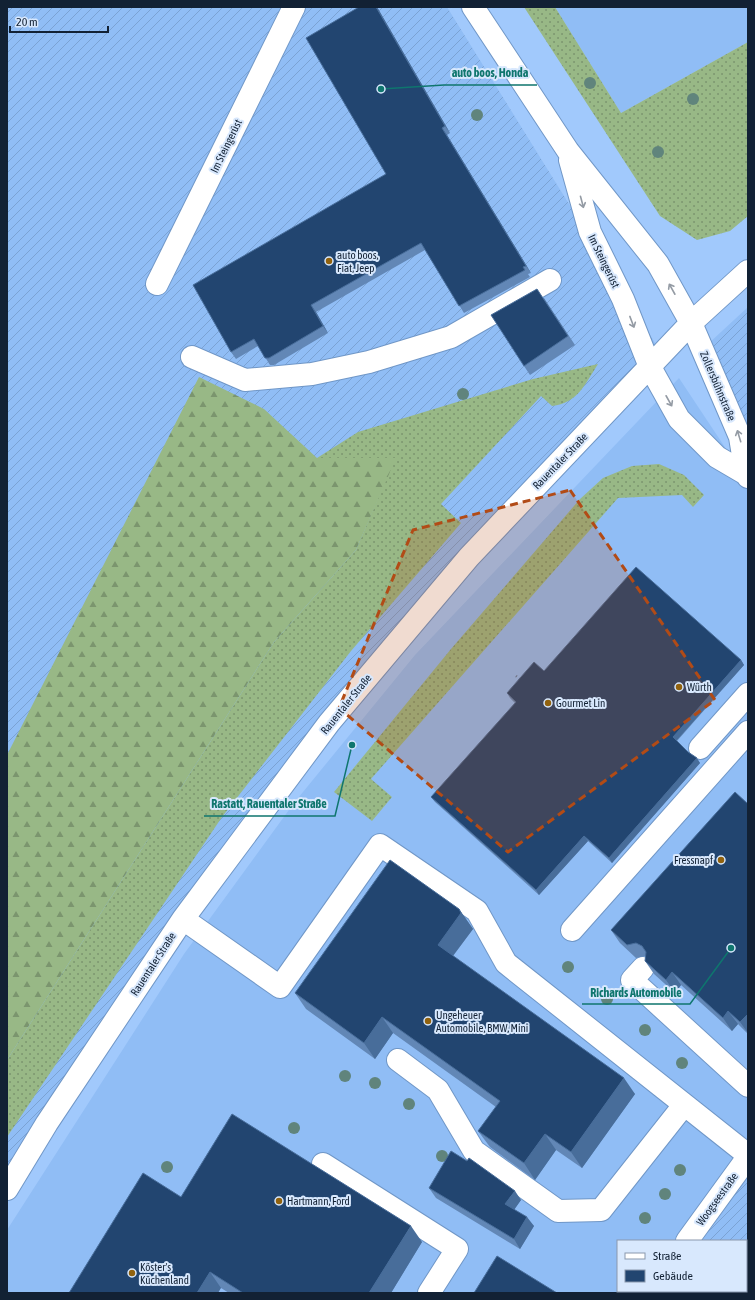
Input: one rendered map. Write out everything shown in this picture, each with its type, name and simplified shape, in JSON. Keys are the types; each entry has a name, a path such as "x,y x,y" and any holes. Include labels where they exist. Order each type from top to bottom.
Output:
{"street":[{"name":"Im Steingerüst","path":"157,284 294,7"},
{"name":"Im Steingerüst","path":"473,7 568,151 658,264 691,323"},
{"name":"Im Steingerüst","path":"568,151 590,232 623,299 650,367"},
{"name":"Rauentaler Straße","path":"7,1189 47,1123 183,919 328,724 459,569 691,323 748,271"},
{"path":"192,357 245,380 319,373 369,362 451,337 550,280"},
{"name":"Zollersbühnstraße","path":"691,323 740,437 747,474"},
{"name":"Zollersbühnstraße","path":"650,367 679,419 717,457 747,474"},
{"path":"700,748 748,694"},
{"path":"572,930 748,732"},
{"path":"183,919 280,987 380,845 477,911 506,963 748,1156"},
{"path":"643,968 632,980 748,1086"},
{"path":"398,1060 438,1090 474,1151 558,1211 601,1210 684,1105"},
{"name":"Woogseestraße","path":"688,1240 748,1156"},
{"path":"323,1164 457,1249 429,1293"}],"path":[{"path":"516,676 524,682"}],"highlighted area":[{"path":"570,490 715,700 508,852 339,708 413,530"}],"shaded area":[{"path":"7,7 447,7 660,351 400,631 7,1187"},
{"path":"555,7 748,7 748,42 621,113"},
{"path":"748,307 748,437 695,356"},
{"path":"679,378 748,482 748,1141 676,1240 617,1240 617,1292 638,1292 637,1293 7,1293 7,1230 184,954 294,803 415,655"},
{"path":"748,1176 748,1293 665,1293 747,1292 747,1240 703,1240"}],"green space":[{"path":"524,7 555,7 621,113 748,42 748,216 730,231 697,240 660,216"},
{"path":"598,364 585,385 575,397 568,401 552,406 541,396 441,504 461,523 351,651 222,817 7,1137 7,1060 274,642 356,550 395,458 317,458 358,432 533,379"},
{"path":"199,377 264,409 317,458 396,458 356,550 274,642 7,1060 7,755"},
{"path":"659,464 684,475 704,495 693,507 682,495 618,498 371,779 392,797 372,821 334,792 451,649 580,499 603,478 632,466"}],"building":[{"name":"auto boos, Fiat, Jeep","path":"359,7 376,7 445,126 442,128 526,266 523,267 525,270 459,306 421,243 311,305 323,326 269,358 265,358 254,339 231,352 193,285 386,174 306,38"},
{"path":"537,289 568,336 524,366 491,315"},
{"path":"636,567 741,660 673,737 688,752 697,758 609,858 584,836 536,890 431,797 516,702 507,693 534,662 544,671"},
{"name":"Fressnapf","path":"735,792 748,804 748,1014 740,1022 728,1011 723,1018 672,972 666,980 645,961 646,952 642,946 636,943 627,945 611,930"},
{"name":"Ungeheuer Automobile, BMW, Mini","path":"390,860 459,909 461,913 438,945 624,1078 571,1152 545,1134 524,1163 478,1131 500,1101 382,1017 364,1043 295,993"},
{"name":"Hartmann, Ford","path":"232,1114 411,1226 369,1293 243,1293 210,1272 197,1293 69,1293 143,1173 181,1197"},
{"path":"451,1151 467,1161 469,1158 515,1191 505,1204 527,1217 514,1239 429,1188"},
{"path":"497,1256 557,1293 474,1293"}],"place":[{"name":"auto boos, Honda","path":"381,89"},
{"name":"auto boos, Fiat, Jeep","path":"329,261"},
{"name":"Würth","path":"679,687"},
{"name":"Gourmet Lin","path":"548,703"},
{"name":"Rastatt, Rauentaler Straße","path":"352,745"},
{"name":"Fressnapf","path":"721,860"},
{"name":"Richards Automobile","path":"731,948"},
{"name":"Ungeheuer Automobile, BMW, Mini","path":"428,1021"},
{"name":"Hartmann, Ford","path":"279,1201"},
{"name":"Köster's Küchenland","path":"132,1273"}]}
